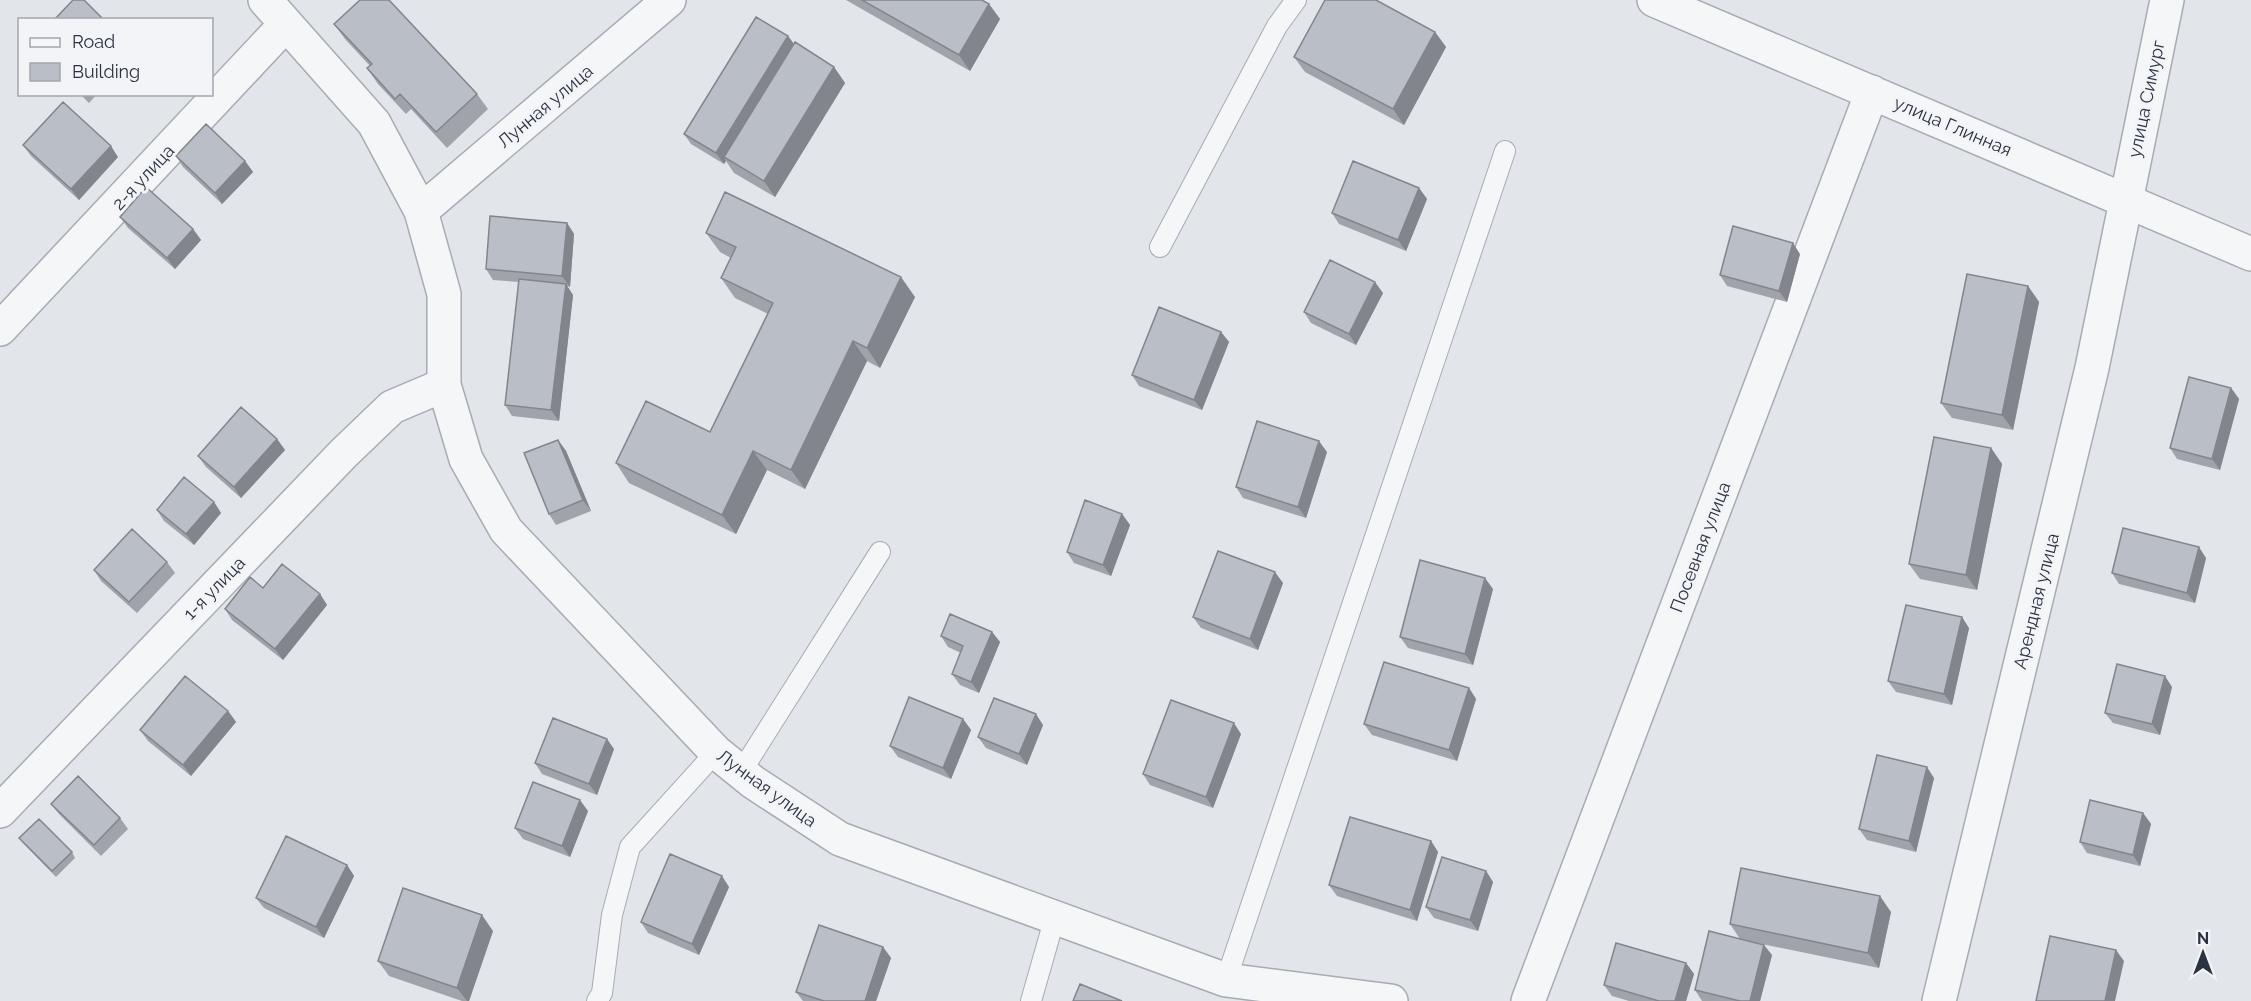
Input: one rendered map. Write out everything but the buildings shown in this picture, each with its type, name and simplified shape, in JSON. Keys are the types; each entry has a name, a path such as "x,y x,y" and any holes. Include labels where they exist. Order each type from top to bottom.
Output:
{"street":[{"name":"Лунная улица","path":"421,211 669,0"},
{"name":"улица Глинная","path":"1654,0 2251,254"},
{"name":"улица Симург","path":"2125,199 2167,0"},
{"name":"Лунная улица","path":"276,12 374,123 421,211 444,294 444,385 466,459 506,530 716,752 741,772 840,839 1226,980 1391,1001"},
{"name":"2-я улица","path":"213,84 276,12"},
{"name":"Посевная улица","path":"1528,1001 1872,92"},
{"name":"2-я улица","path":"0,329 203,96"},
{"name":"Арендная улица","path":"1939,1001 2092,368 2125,199"},
{"name":"1-я улица","path":"0,811 344,453 392,407 444,385"}],"lane":[{"path":"1160,246 1277,26 1296,0"},
{"path":"1226,980 1505,151"},
{"path":"741,772 880,552"},
{"path":"597,1001 602,993 612,915 630,847 716,752"},
{"path":"1031,1001 1054,917"}]}
